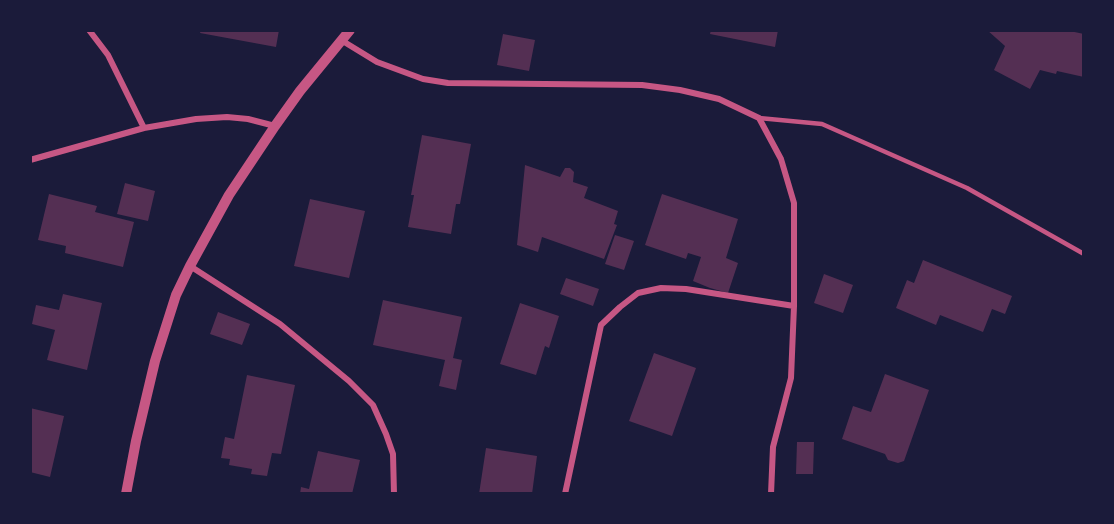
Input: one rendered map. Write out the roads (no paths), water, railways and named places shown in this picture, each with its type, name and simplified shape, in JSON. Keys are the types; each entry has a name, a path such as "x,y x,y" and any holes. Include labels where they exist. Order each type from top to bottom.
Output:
{"street":[{"path":"88,30 108,55 144,128"},
{"path":"126,494 155,362 176,295 190,266 229,195 274,126 350,30"},
{"path":"341,40 377,62 423,79 448,83 642,85 680,90 719,99 759,118 781,159 794,203 791,378 773,447 771,494"},
{"path":"30,160 144,128 196,119 227,117 248,119 274,126"},
{"path":"190,266 280,324 349,381 373,405 393,454 394,494"},
{"path":"565,494 602,326 620,307 638,293 661,288 686,289 794,306"}],"lane":[{"path":"759,118 822,124 967,189 1084,254"}]}
